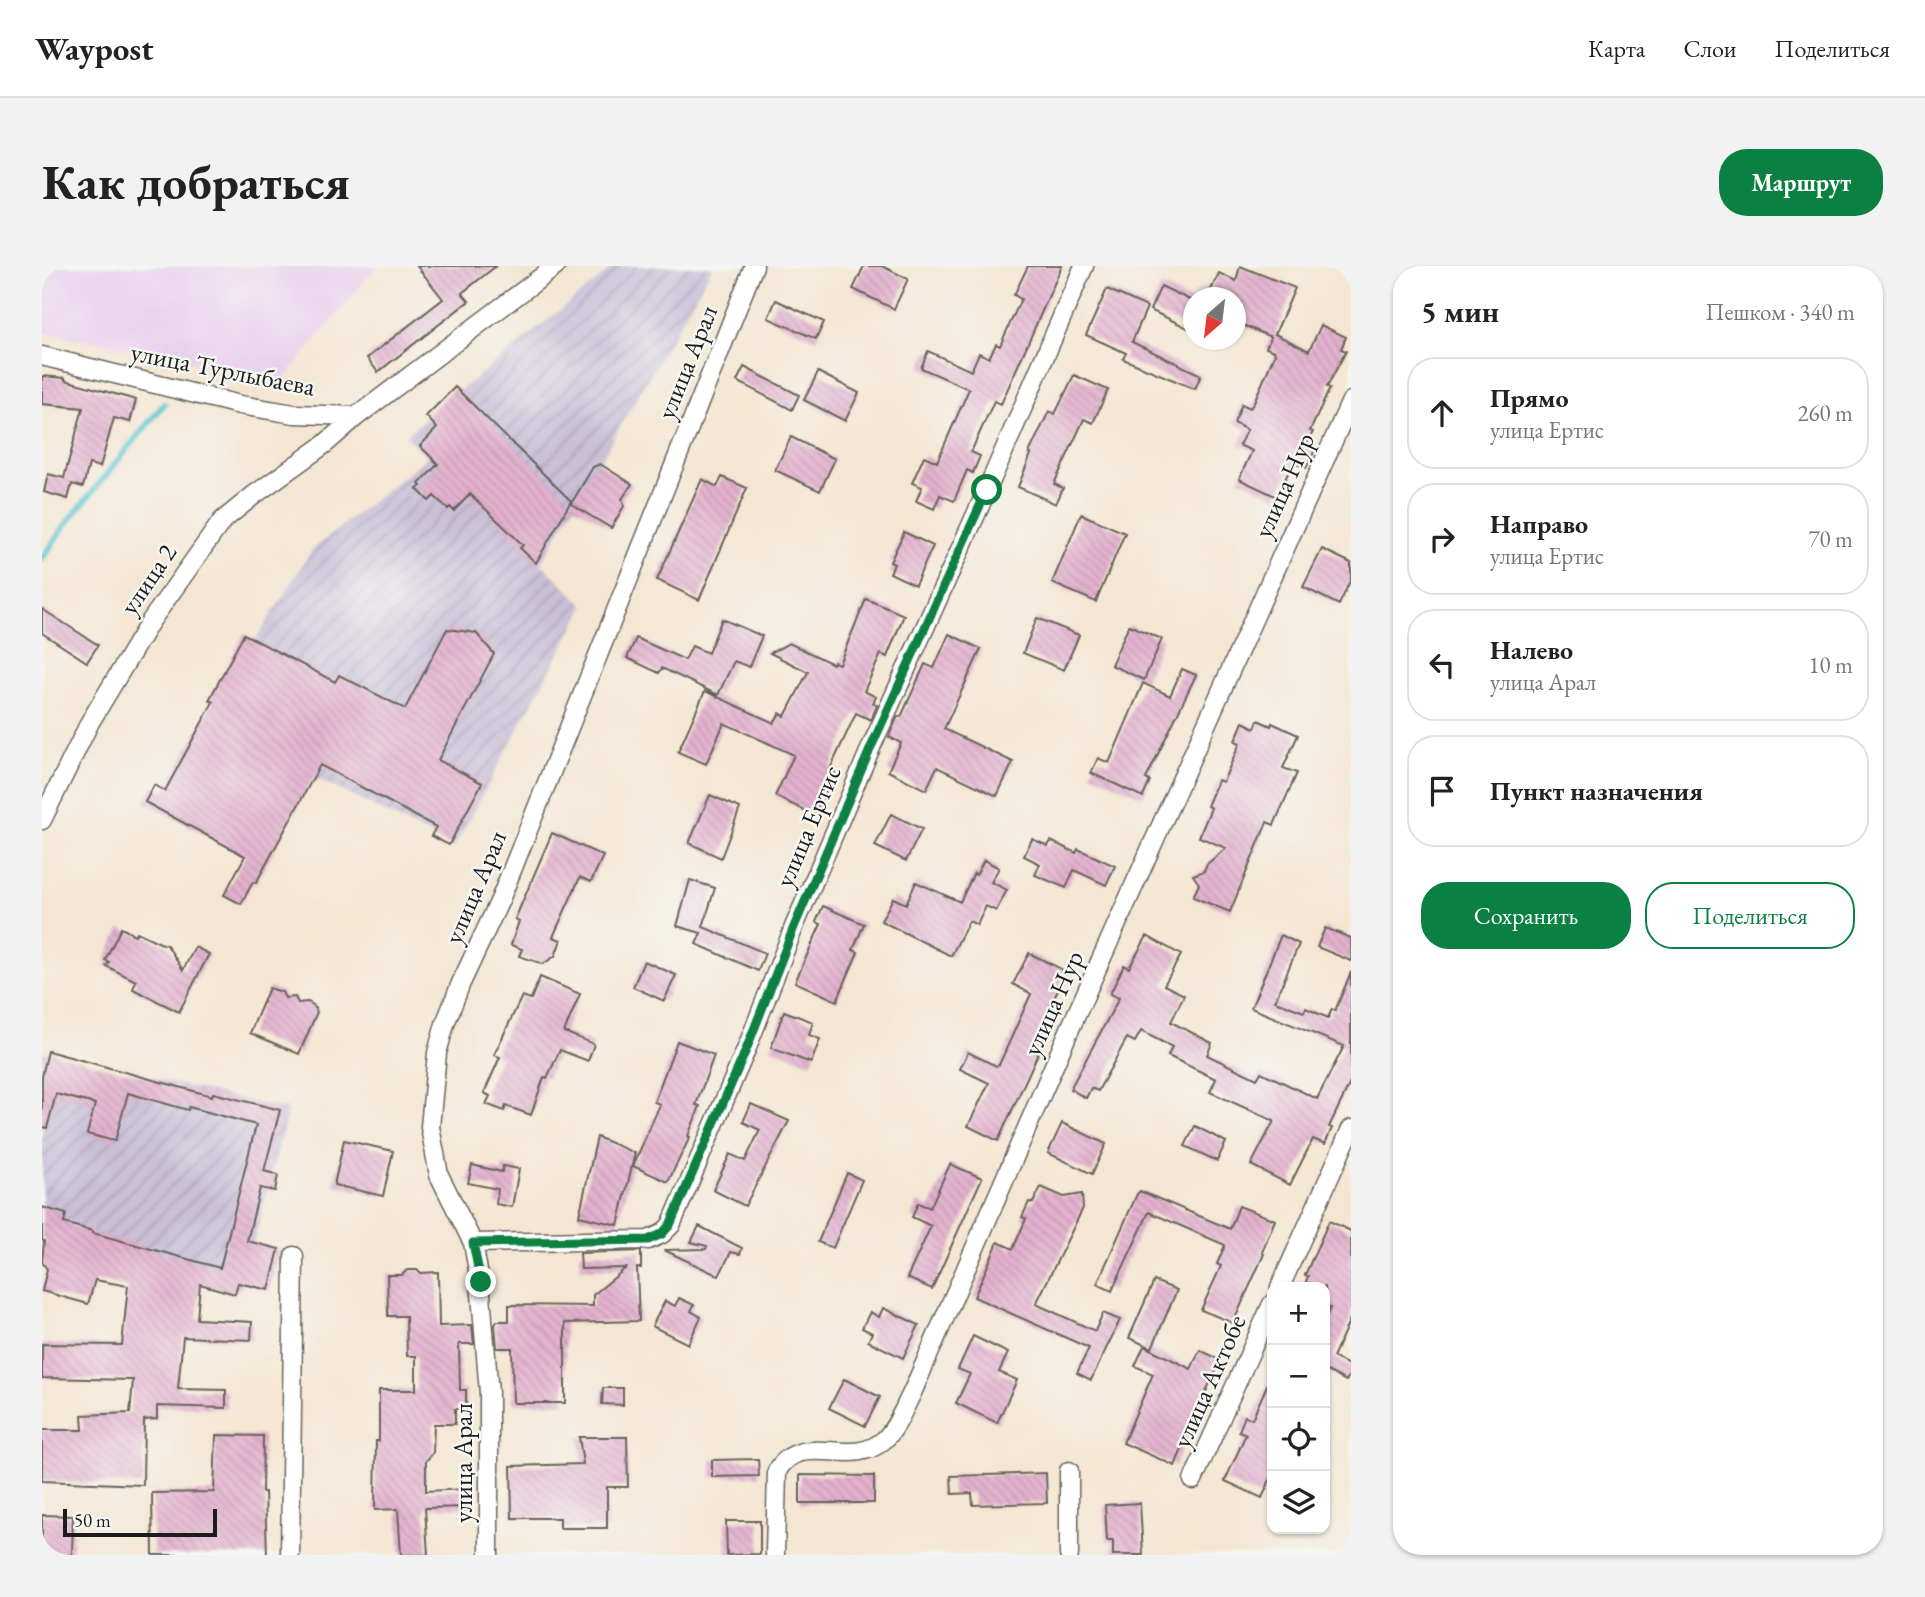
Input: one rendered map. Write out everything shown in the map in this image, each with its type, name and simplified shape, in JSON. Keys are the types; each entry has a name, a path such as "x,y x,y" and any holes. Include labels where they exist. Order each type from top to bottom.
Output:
{"street":[{"path":"357,416 556,266"},
{"name":"улица Арал","path":"489,1555 489,1393 481,1282 473,1243 439,1175 432,1149 430,1127 437,1053 461,983 500,900 754,266"},
{"name":"улица Ертис","path":"473,1243 648,1240 662,1234 670,1225 746,1050 794,927 872,745 1084,266"},
{"name":"улица Турлыбаева","path":"42,356 240,405 294,414 357,416"},
{"name":"улица Нур","path":"775,1555 777,1471 784,1460 794,1453 811,1450 849,1454 872,1447 884,1440 893,1428 912,1393 1069,1031 1351,401"},
{"name":"улица 2","path":"42,820 90,722 150,622 222,521 325,444 357,416"},
{"path":"1282,1282 1351,1129"},
{"path":"290,1555 294,1256"},
{"name":"улица Актобе","path":"1193,1480 1267,1315"},
{"path":"1069,1471 1069,1555"}],"shaded area":[{"path":"42,266 377,266 283,380 42,332"},
{"path":"615,266 713,266 541,563 585,606 454,847 204,722 312,550 428,457 405,435"},
{"path":"42,1052 288,1110 241,1290 42,1240"}],"building":[{"path":"417,266 496,266 462,293 469,301 378,372 367,358 443,299"},
{"path":"864,266 882,266 908,279 894,309 853,289"},
{"path":"1028,266 1062,266 1001,404 994,401 971,452 980,456 973,473 967,470 954,501 940,495 934,509 916,501 922,487 912,483 924,456 937,462 969,389 921,368 928,351 971,371 979,353 989,358 996,344 1000,346 1021,299 1014,295"},
{"path":"1240,266 1295,288 1275,334 1309,351 1321,325 1346,337 1341,349 1346,351 1327,387 1330,388 1310,431 1313,432 1307,444 1316,448 1306,468 1293,462 1277,497 1239,479 1252,451 1239,445 1247,430 1234,423 1242,404 1250,408 1253,404 1275,354 1266,348 1271,337 1246,326 1246,287 1212,287 1219,273 1236,281"},
{"path":"1161,286 1183,297 1183,326 1150,310"},
{"path":"1107,289 1147,307 1132,342 1201,375 1195,389 1123,359 1126,353 1086,335"},
{"path":"776,300 824,322 816,339 768,318"},
{"path":"744,367 799,395 792,410 737,381"},
{"path":"818,372 859,393 845,421 804,400"},
{"path":"1074,375 1108,390 1093,423 1084,419 1054,484 1063,488 1056,504 1018,487 1031,454 1029,453 1049,411 1055,414"},
{"path":"42,376 65,378 136,400 130,422 114,418 100,467 89,464 83,487 72,484 68,499 44,492 48,474 64,478 83,408 42,404"},
{"path":"455,387 571,501 536,563 520,548 523,545 470,494 454,511 434,496 429,501 417,489 438,464 420,446 437,428 426,416"},
{"path":"791,437 835,459 820,491 775,470"},
{"path":"600,464 632,484 622,499 624,506 611,528 571,504 593,467"},
{"path":"722,477 747,488 699,600 657,580 702,479 717,487"},
{"path":"1081,514 1125,533 1096,602 1052,583"},
{"path":"904,532 933,546 915,585 890,573 894,564 890,562"},
{"path":"1322,549 1351,563 1351,579 1339,605 1303,587"},
{"path":"866,599 904,615 887,657 881,654 864,691 876,697 873,703 877,705 871,720 856,713 830,769 835,772 814,815 775,796 794,755 724,723 706,764 678,752 705,691 774,723 780,713 785,716 808,672 770,653 789,643 833,664 839,664"},
{"path":"42,609 98,645 87,662 42,633"},
{"path":"1037,618 1079,635 1064,670 1023,653"},
{"path":"722,619 762,636 749,667 734,661 718,695 662,668 659,673 627,658 636,638 685,660 692,646 708,653"},
{"path":"1129,625 1162,639 1144,680 1111,665"},
{"path":"447,629 476,633 494,654 438,760 482,783 449,845 431,836 436,827 320,765 256,883 253,882 241,904 224,895 245,856 145,802 154,785 165,791 213,702 209,700 244,634 335,682 339,675 405,709"},
{"path":"949,634 981,649 944,729 1013,762 997,796 937,767 926,790 888,771 901,743 889,737 892,729 898,716 901,717 925,664 934,668"},
{"path":"1182,669 1196,675 1146,779 1150,781 1143,797 1091,773 1098,758 1109,763 1143,683 1170,696"},
{"path":"1258,720 1271,726 1272,723 1298,735 1283,768 1297,773 1274,825 1267,822 1230,912 1193,897 1199,884 1193,875 1204,871 1207,864 1226,848 1199,837 1211,808 1207,806 1218,780 1223,782 1240,743 1235,741 1243,722 1255,728"},
{"path":"710,795 740,808 721,858 689,843"},
{"path":"891,814 922,829 906,861 875,846"},
{"path":"552,833 603,856 591,882 580,877 553,937 561,940 555,956 543,964 519,956 522,949 511,945 519,921 515,919"},
{"path":"1032,839 1048,846 1051,841 1076,853 1078,849 1115,866 1106,885 1074,870 1066,888 1035,875 1040,864 1024,856"},
{"path":"984,860 999,868 991,882 1007,890 996,911 986,906 977,925 969,921 951,956 881,921 893,898 906,904 916,882 960,902 974,873 976,875"},
{"path":"690,880 715,888 703,927 765,953 758,971 696,944 701,933 677,926"},
{"path":"823,906 864,924 853,950 858,952 837,1001 795,982 821,924 816,922"},
{"path":"121,928 167,945 183,970 195,947 209,954 179,1012 133,989 136,981 106,966 109,962 105,960"},
{"path":"1325,928 1351,938 1351,961 1317,947"},
{"path":"1281,935 1299,944 1275,1001 1304,1012 1306,1008 1328,1018 1332,1009 1335,1011 1351,972 1351,1081 1329,1127 1332,1128 1325,1144 1313,1139 1290,1185 1251,1165 1274,1121 1210,1092 1216,1079 1168,1056 1172,1047 1141,1031 1135,1042 1127,1038 1098,1091 1091,1088 1086,1098 1070,1089 1119,998 1110,994 1124,965 1129,968 1147,936 1181,955 1164,985 1184,995 1171,1022 1212,1043 1207,1055 1257,1079 1261,1072 1317,1099 1344,1046 1251,1008"},
{"path":"1029,953 1067,972 1050,1006 1054,1008 1041,1034 1046,1036 998,1141 968,1126 989,1083 960,1069 968,1052 999,1065 1031,994 1013,984"},
{"path":"644,961 676,975 664,1001 633,987"},
{"path":"540,977 580,994 564,1032 594,1044 588,1061 560,1050 547,1078 544,1077 531,1115 506,1106 504,1111 486,1104 490,1096 484,1093 500,1057 494,1055 522,996 531,999"},
{"path":"269,988 282,992 285,998 295,997 298,1003 308,1002 317,1012 299,1054 250,1033"},
{"path":"784,1011 813,1022 809,1035 820,1039 811,1063 771,1048"},
{"path":"677,1041 714,1055 696,1105 700,1106 688,1136 690,1137 668,1182 633,1166 660,1104 654,1102"},
{"path":"48,1051 212,1096 213,1093 280,1110 264,1171 278,1175 275,1191 260,1188 247,1241 279,1249 269,1290 238,1283 235,1294 200,1284 197,1319 252,1322 251,1340 183,1337 178,1389 226,1390 226,1408 157,1406 157,1419 144,1420 143,1485 42,1481 42,1430 83,1430 82,1415 130,1413 133,1380 42,1378 42,1344 122,1345 128,1286 95,1280 88,1304 42,1291 47,1269 42,1262 42,1207 66,1214 64,1223 93,1233 220,1268 256,1125 128,1093 115,1141 87,1134 95,1104 56,1094 47,1128 42,1127 42,1076"},
{"path":"751,1104 789,1121 745,1206 713,1190 730,1154 745,1161 760,1130 743,1122"},
{"path":"1062,1123 1106,1144 1092,1174 1048,1153"},
{"path":"1195,1126 1226,1142 1217,1161 1185,1146"},
{"path":"597,1137 635,1153 618,1225 579,1216"},
{"path":"344,1140 393,1151 383,1196 334,1185"},
{"path":"950,1164 982,1178 932,1289 907,1278 931,1226 912,1217 918,1203 930,1208"},
{"path":"472,1165 502,1172 503,1166 519,1169 512,1207 496,1204 498,1189 468,1183"},
{"path":"847,1173 862,1180 833,1248 818,1242"},
{"path":"1041,1187 1064,1197 1082,1194 1083,1208 1036,1304 1095,1331 1103,1313 1120,1320 1091,1380 1077,1373 1089,1348 974,1297 998,1242 1013,1249 1026,1219 1022,1217 1029,1202 1033,1203"},
{"path":"1140,1191 1230,1229 1239,1206 1275,1220 1262,1252 1264,1254 1233,1323 1201,1310 1221,1266 1217,1264 1225,1245 1149,1212 1112,1291 1097,1284"},
{"path":"1329,1221 1351,1231 1351,1317 1333,1357 1351,1366 1346,1381 1330,1373 1330,1282 1306,1282 1308,1276 1305,1275"},
{"path":"699,1226 742,1248 740,1254 731,1252 719,1276 664,1250 706,1249 707,1246 691,1242"},
{"path":"641,1251 641,1268 637,1268 639,1321 565,1323 565,1403 513,1403 512,1348 497,1348 495,1325 497,1321 509,1321 509,1305 593,1306 593,1295 626,1268 581,1269 580,1253"},
{"path":"407,1270 417,1270 420,1273 438,1272 439,1326 472,1325 474,1344 459,1344 460,1390 466,1390 466,1409 455,1409 455,1424 434,1424 433,1453 426,1461 426,1491 468,1489 469,1507 425,1508 428,1555 401,1555 398,1509 375,1510 379,1390 416,1390 416,1356 407,1356 406,1316 388,1316 387,1275 402,1275"},
{"path":"1154,1281 1177,1290 1152,1348 1129,1338"},
{"path":"679,1298 694,1305 691,1311 701,1317 688,1344 652,1326 665,1301 675,1306"},
{"path":"883,1308 919,1325 903,1358 868,1341 872,1333 862,1328 870,1312 879,1317"},
{"path":"973,1336 1008,1353 999,1372 1017,1380 997,1423 956,1403 970,1374 958,1369"},
{"path":"1144,1346 1191,1369 1200,1350 1221,1360 1188,1429 1190,1430 1175,1466 1123,1443 1153,1374 1135,1366"},
{"path":"844,1379 880,1397 865,1426 829,1408"},
{"path":"1267,1385 1267,1486 1262,1498 1225,1481 1246,1434 1239,1431 1245,1416 1252,1419"},
{"path":"603,1388 623,1388 623,1405 602,1404"},
{"path":"216,1435 263,1436 262,1492 265,1492 267,1555 153,1555 152,1493 214,1492"},
{"path":"579,1437 627,1437 628,1487 607,1487 607,1528 560,1528 560,1518 512,1518 511,1466 583,1464"},
{"path":"758,1459 759,1476 712,1477 712,1460"},
{"path":"1046,1473 1047,1503 973,1505 972,1493 952,1494 951,1476"},
{"path":"800,1475 874,1476 874,1503 800,1503"},
{"path":"1140,1503 1143,1555 1113,1555 1113,1541 1107,1541 1105,1505"},
{"path":"42,1515 73,1516 72,1555 42,1555"},
{"path":"726,1521 760,1521 760,1554 727,1555"}],"waterway":[{"path":"42,559 63,528 164,404"}],"route":[{"path":"481,1282 473,1243 648,1240 662,1234 670,1225 746,1050 794,927 872,745 987,490"}]}
